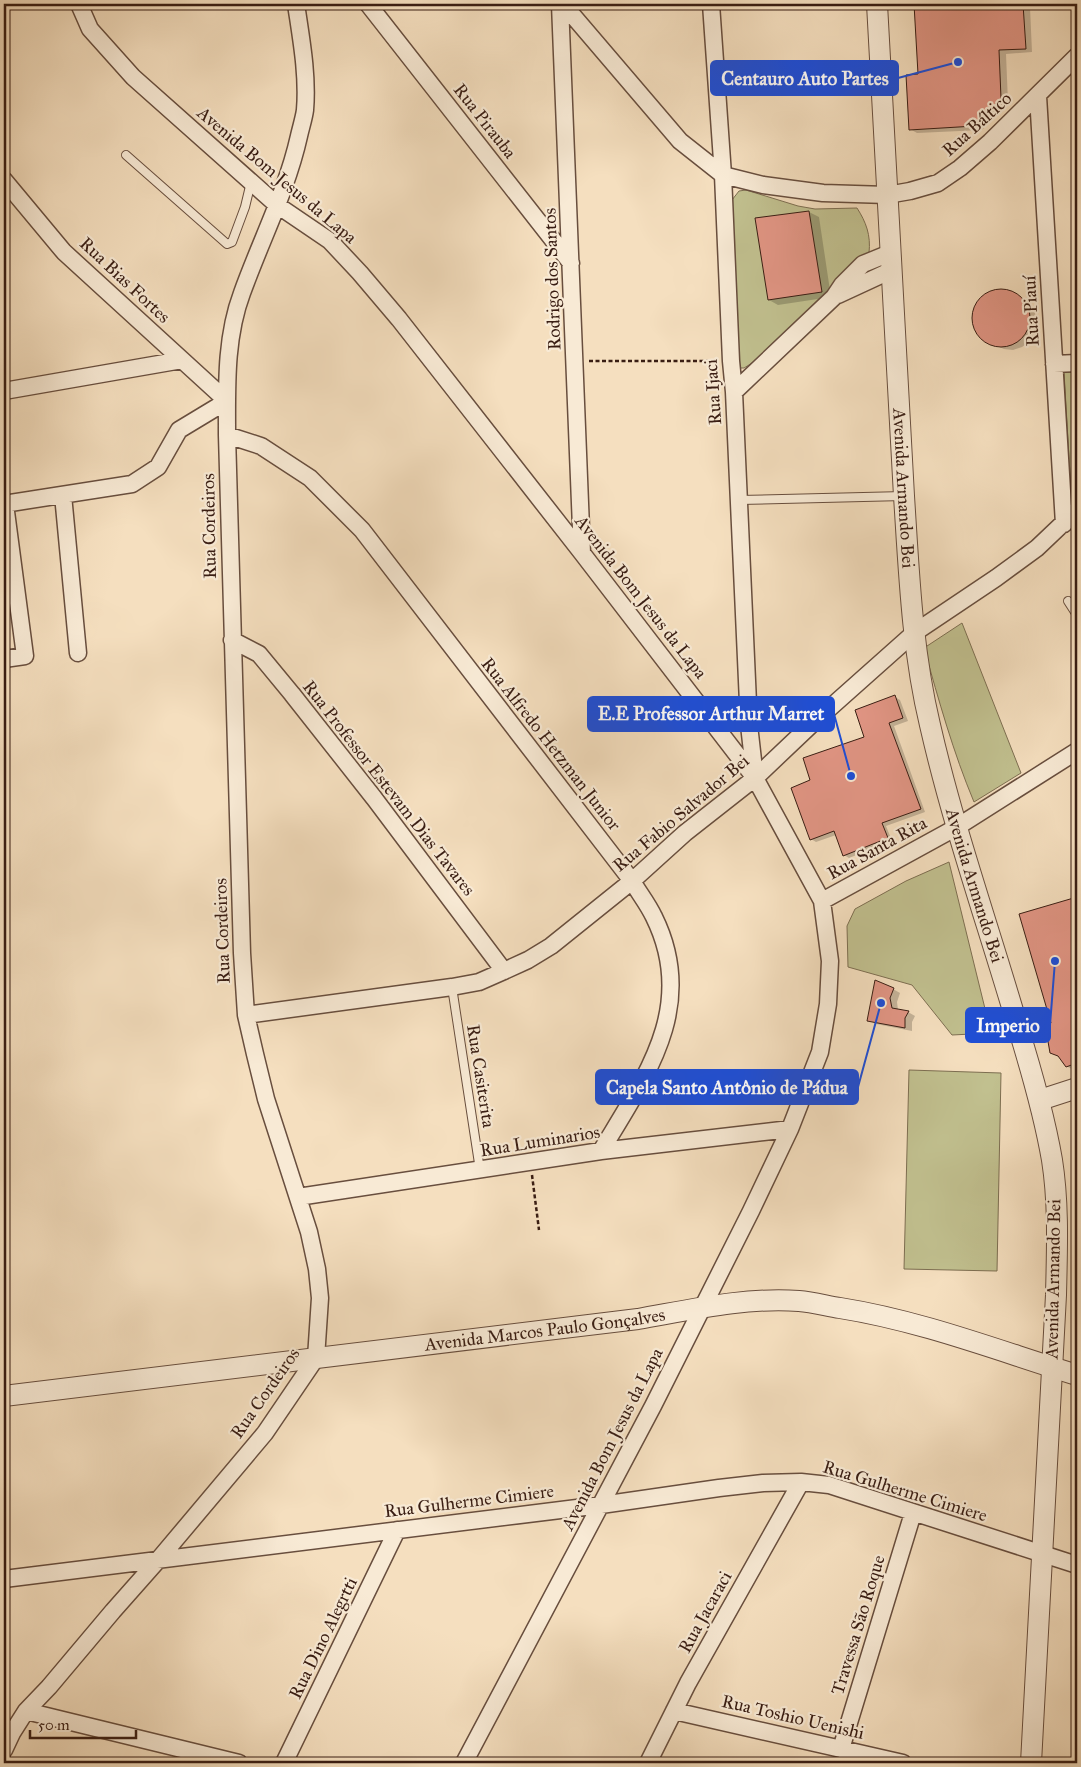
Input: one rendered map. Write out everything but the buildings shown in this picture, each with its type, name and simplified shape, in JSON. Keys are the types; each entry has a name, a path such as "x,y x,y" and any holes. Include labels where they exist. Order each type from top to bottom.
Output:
{"street":[{"name":"Avenida Bom Jesus da Lapa","path":"79,4 90,29 132,77 277,205 330,241 399,319 755,778 822,902 830,961 828,1004 820,1052 790,1129 751,1211 601,1505 464,1763"},
{"name":"Rua Cordeiros","path":"4,1750 26,1711 49,1687 265,1433 316,1358 320,1298 317,1269 309,1232 266,1099 246,1014 242,953 227,436 230,340 241,294 277,205 295,154 305,110 305,67 296,4"},
{"name":"Rua Pirauba","path":"368,4 571,263"},
{"name":"Rodrigo dos Santos","path":"562,4 582,553"},
{"path":"562,4 680,140 723,175"},
{"name":"Rua Ijaci","path":"711,4 723,175 749,725 755,778"},
{"name":"Avenida Armando Bei","path":"877,4 904,496 914,632 919,673 930,725 957,827 1040,1100 1052,1161 1057,1230 1056,1295 1050,1367 1031,1763"},
{"name":"Rua Báltico","path":"723,175 763,185 823,193 887,195 910,192 938,183 975,155 1038,96 1077,56"},
{"name":"Rua Piauí","path":"1038,96 1064,524"},
{"name":"Rua Bias Fortes","path":"4,180 64,252 227,401"},
{"path":"734,392 834,298 842,285 863,264 891,261"},
{"path":"4,391 182,360"},
{"path":"1054,364 1077,363"},
{"path":"4,659 25,656 5,504 132,484 158,467 179,430 227,401"},
{"name":"Rua Alfredo Hetzman Junior","path":"227,436 261,446 310,478 362,530 632,881 654,917 668,955 672,981 671,1000 660,1042 649,1069 602,1151"},
{"path":"63,495 78,653"},
{"name":"Rua Fabio Salvador Bei","path":"246,1014 479,982 528,960 551,946 755,778 914,632 996,578 1037,548 1077,510"},
{"name":"Rua Professor Estevam Dias Tavares","path":"232,640 259,654 292,694 374,798 504,972"},
{"name":"Rua Santa Rita","path":"822,902 957,827 1077,751"},
{"path":"1040,1100 1077,1088"},
{"name":"Rua Luminarios","path":"298,1197 602,1151 790,1129"},
{"name":"Avenida Marcos Paulo Gonçalves","path":"4,1396 628,1320 701,1308 774,1301 800,1301 869,1313 968,1339 1077,1375"},
{"name":"Rua Gulherme Cimiere","path":"4,1579 601,1505 728,1487 763,1483 801,1482 829,1484 1077,1565"},
{"name":"Rua Jacaraci","path":"648,1763 688,1683 801,1482"},
{"name":"Travessa São Roque","path":"841,1749 913,1513"},
{"name":"Rua Dino Alegrtti","path":"284,1763 397,1530"},
{"path":"26,1711 239,1763"},
{"name":"Rua Toshio Uenishi","path":"674,1711 903,1763"}],"lane":[{"path":"126,155 227,244 232,242 245,207 251,182"},
{"path":"739,500 904,496"},
{"path":"1068,601 1077,615"},
{"name":"Rua Casiterita","path":"452,987 480,1170"}],"path":[{"path":"575,361 731,361"},
{"path":"530,1161 538,1230"}],"shaded area":[{"path":"746,190 798,206 815,209 857,208 867,229 869,253 757,360 744,368 739,368 732,200 739,191"},
{"path":"1064,372 1077,372 1077,501 1072,508"},
{"path":"962,623 1021,773 974,802 953,745 924,648"},
{"path":"949,862 991,1033 952,1035 912,985 848,967 847,926 855,909 906,881"},
{"path":"909,1070 1001,1073 997,1271 904,1269"}],"place":[{"name":"Centauro Auto Partes","path":"958,62"},
{"name":"E.E Professor Arthur Marret","path":"851,776"},
{"name":"Imperio","path":"1055,961"},
{"name":"Capela Santo Antônio de Pádua","path":"881,1003"}]}
